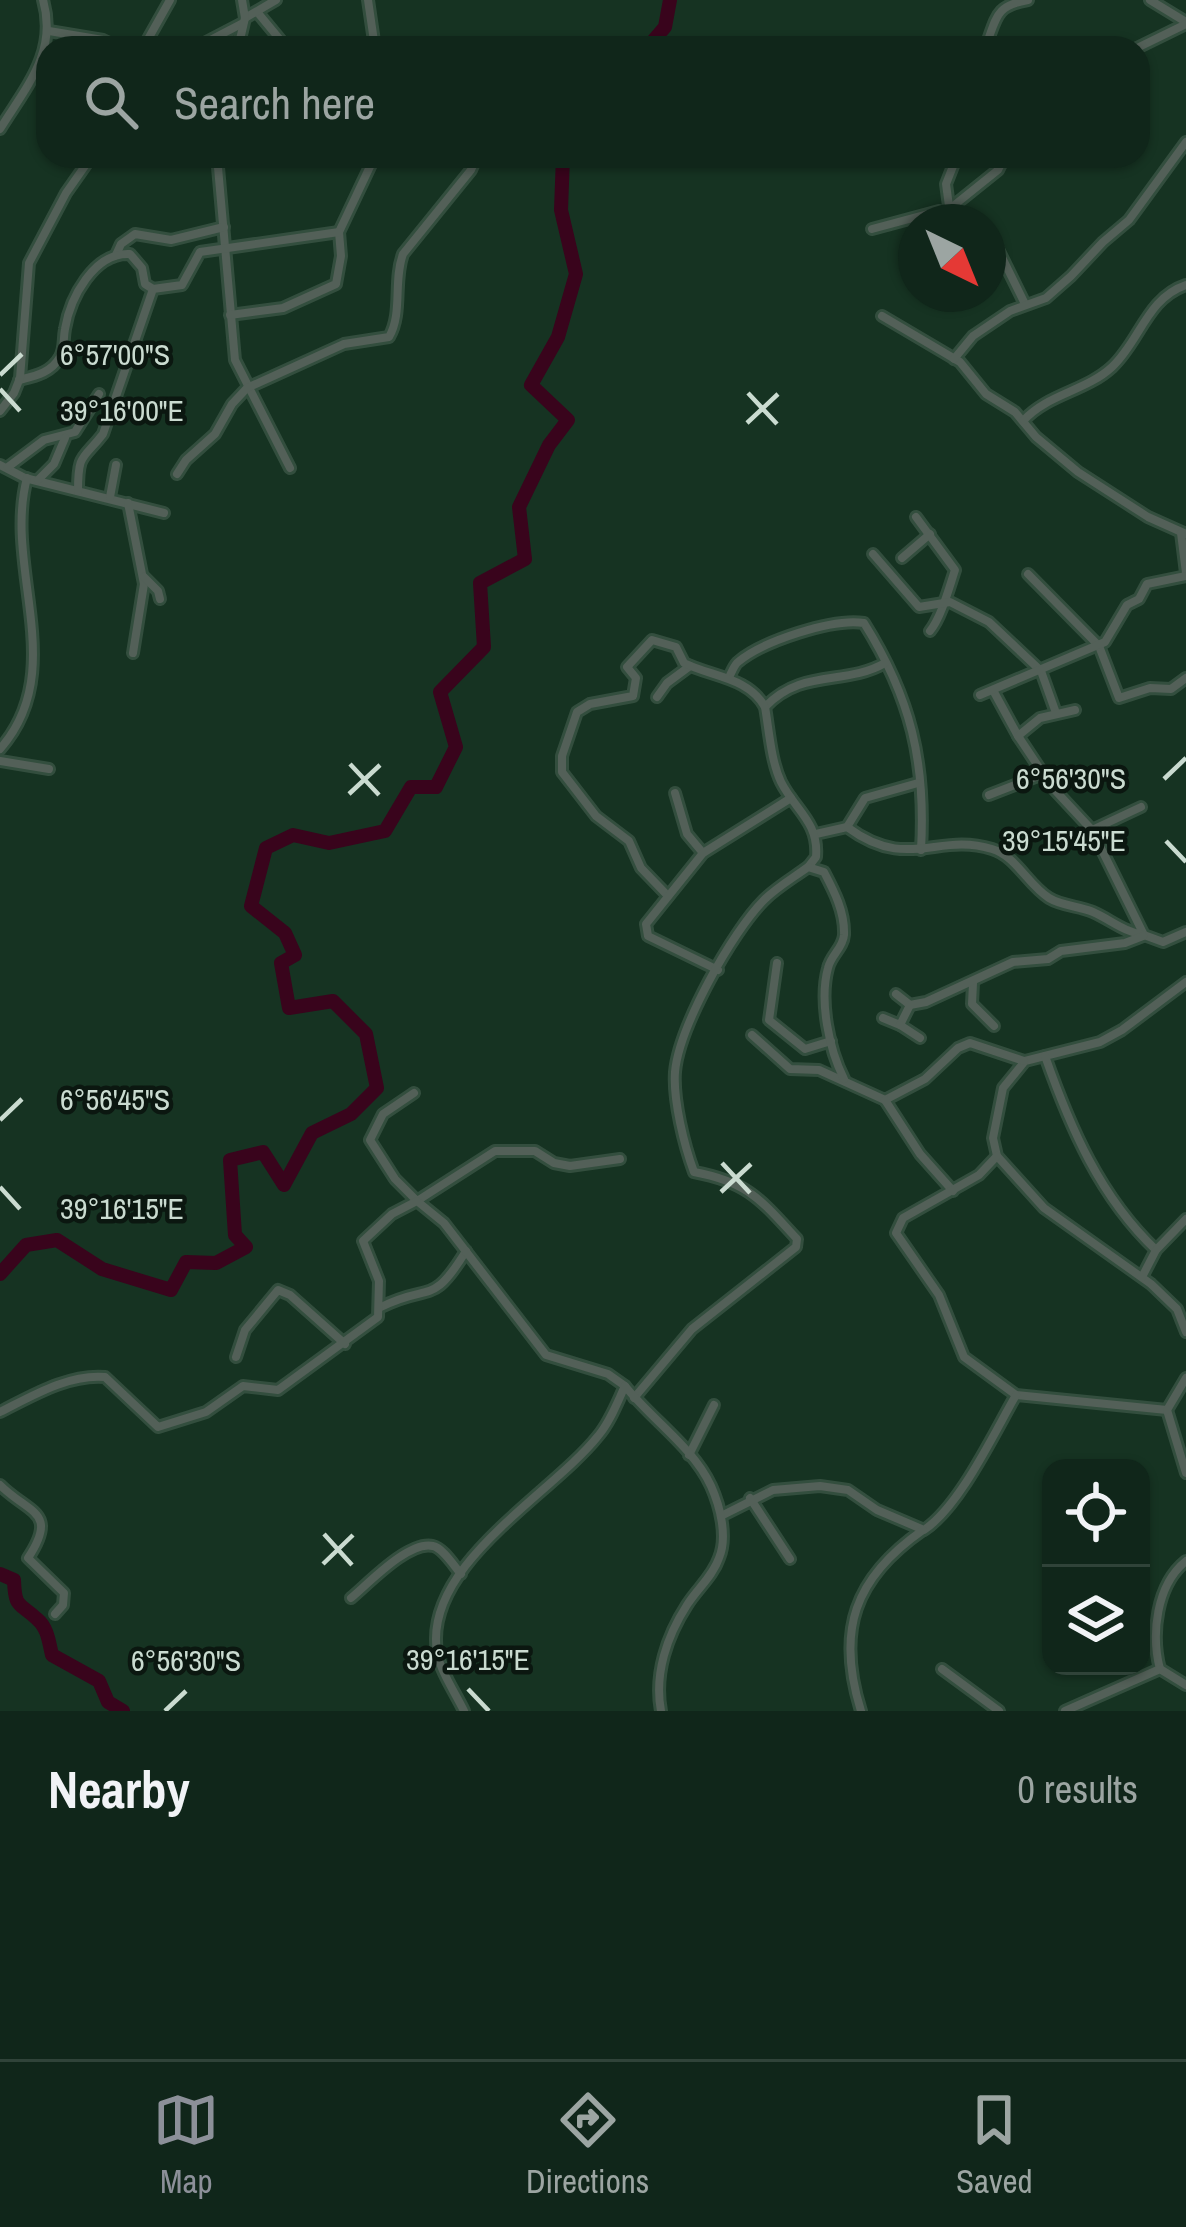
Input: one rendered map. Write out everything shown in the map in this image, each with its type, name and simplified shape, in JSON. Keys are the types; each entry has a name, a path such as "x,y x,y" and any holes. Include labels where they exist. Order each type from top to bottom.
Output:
{"street":[{"path":"43,0 49,36"},
{"path":"150,36 170,0"},
{"path":"241,36 242,0"},
{"path":"217,36 276,0"},
{"path":"368,0 373,36"},
{"path":"989,36 998,12 1009,3 1028,0"},
{"path":"1150,0 1186,23"},
{"path":"258,13 277,36"},
{"path":"1150,41 1186,23"},
{"path":"49,31 80,36"},
{"path":"0,129 36,70"},
{"path":"954,358 973,336 1025,304 1046,298 1123,228 1185,145"},
{"path":"0,411 19,380 29,263 84,168"},
{"path":"218,168 235,360 290,468"},
{"path":"230,315 284,308 334,286 340,267 339,232 369,168"},
{"path":"177,474 215,434 247,388 344,344 388,337 396,319 403,254 472,168"},
{"path":"948,204 946,184 952,168"},
{"path":"955,204 999,168"},
{"path":"872,229 898,220"},
{"path":"116,255 135,234 171,240 224,227"},
{"path":"19,380 41,374 57,362 71,309 85,281 94,268 116,255 130,254 142,268 145,284 153,289 182,285 198,254 339,232"},
{"path":"1006,266 1025,304"},
{"path":"1024,420 1046,401 1090,382 1114,365 1158,302 1186,284"},
{"path":"78,490 78,466 85,450 103,434 153,289"},
{"path":"882,316 954,358 986,394 1024,420 1036,437 1078,472 1183,534 1186,574 1147,584 1139,599 1127,605 1107,640 980,695"},
{"path":"0,749 23,711 33,678 33,610 24,580 22,502 32,480 54,464 65,437 81,424 99,394"},
{"path":"4,466 44,440 65,437"},
{"path":"110,497 116,465"},
{"path":"4,466 32,480 164,513"},
{"path":"128,503 142,576 133,653"},
{"path":"916,517 955,570 941,602 940,619 930,631"},
{"path":"902,558 930,533"},
{"path":"873,554 919,607 941,602 980,616 1041,670 1056,713"},
{"path":"1028,574 1099,646 1119,698 1150,688 1171,689 1186,678"},
{"path":"142,576 156,587 160,599"},
{"path":"729,678 736,662 775,641 864,623 910,715 918,749 921,850"},
{"path":"634,1398 692,1329 796,1247 797,1239 764,1200 729,1178 694,1172 675,1093 676,1064 697,1002 764,900 816,857 816,834 809,817 778,777 765,706 754,692 690,666 676,647 652,640 626,668 636,678 633,696 590,704 577,712 560,764 588,807 628,841 641,868 668,896"},
{"path":"765,706 777,694 811,680 864,672 885,663"},
{"path":"658,697 667,683 690,666"},
{"path":"994,692 1043,774 1092,830 1144,935"},
{"path":"1018,736 1030,724 1076,710"},
{"path":"0,761 49,770"},
{"path":"989,795 1043,774"},
{"path":"816,834 847,827 865,798 918,783"},
{"path":"675,793 687,834 703,853"},
{"path":"718,970 648,936 646,924 703,853 791,798"},
{"path":"1092,830 1141,806"},
{"path":"847,827 862,838 899,851 992,849 1048,898 1162,942 1186,932"},
{"path":"808,867 824,872 843,923 843,943 830,960 824,998 844,1079"},
{"path":"896,994 910,1005 926,1002 1013,962 1048,959 1060,951 1125,943 1144,935"},
{"path":"777,963 769,1020 806,1049 831,1041"},
{"path":"973,981 972,1004 994,1026"},
{"path":"1186,984 1122,1030 1078,1048 1025,1061 1003,1088 993,1138 998,1156 1056,1218 1181,1307 1186,1332"},
{"path":"900,1025 910,1005"},
{"path":"883,1018 920,1038"},
{"path":"752,1035 794,1071 819,1070 885,1100 920,1154 953,1191"},
{"path":"885,1100 925,1079 970,1043 1025,1061"},
{"path":"1044,1055 1088,1164 1118,1209 1156,1250"},
{"path":"414,1093 383,1114 370,1140 395,1179 444,1223 547,1354 608,1374 625,1386 711,1485 721,1516 721,1556 686,1606 668,1643 657,1687 662,1711"},
{"path":"0,1412 43,1390 100,1376 152,1424 166,1426 206,1412 243,1386 278,1390 378,1317 379,1281 362,1241 392,1214 495,1151 535,1151 570,1166 620,1159"},
{"path":"998,1156 979,1175 903,1218 896,1232 939,1295 964,1357 1016,1395 1167,1410"},
{"path":"1142,1277 1156,1250 1186,1219"},
{"path":"381,1307 406,1296 432,1293 445,1284 466,1251"},
{"path":"236,1357 245,1330 278,1290 290,1295 345,1344"},
{"path":"1186,1378 1167,1410 1186,1473"},
{"path":"464,1711 437,1652 442,1604 478,1546 526,1508 600,1434 625,1386"},
{"path":"861,1711 851,1678 852,1622 865,1589 890,1553 935,1522 1016,1395"},
{"path":"689,1455 714,1405"},
{"path":"0,1485 41,1521 40,1541 28,1558 64,1593 63,1605 55,1614"},
{"path":"721,1516 773,1490 820,1486 848,1490 877,1510 924,1529"},
{"path":"750,1498 790,1559"},
{"path":"351,1598 386,1565 426,1546 439,1549 460,1574"},
{"path":"1186,1561 1170,1583 1157,1619 1154,1648 1160,1669 1186,1685"},
{"path":"942,1669 999,1711"},
{"path":"1065,1711 1160,1669"}],"waterway":[{"path":"657,36 665,27 670,0"},
{"path":"0,1274 26,1245 57,1240 102,1269 171,1290 186,1262 216,1263 246,1247 235,1235 230,1160 263,1152 284,1185 312,1133 351,1114 377,1088 366,1034 333,1001 289,1008 281,963 295,955 285,933 251,906 266,848 293,835 329,843 385,831 411,787 436,787 456,747 440,692 484,647 480,583 525,559 519,507 549,445 568,420 531,385 558,337 576,274 561,210 563,168"},
{"path":"0,1574 14,1580 17,1601 44,1627 52,1655 99,1681 108,1702 123,1711"}]}
